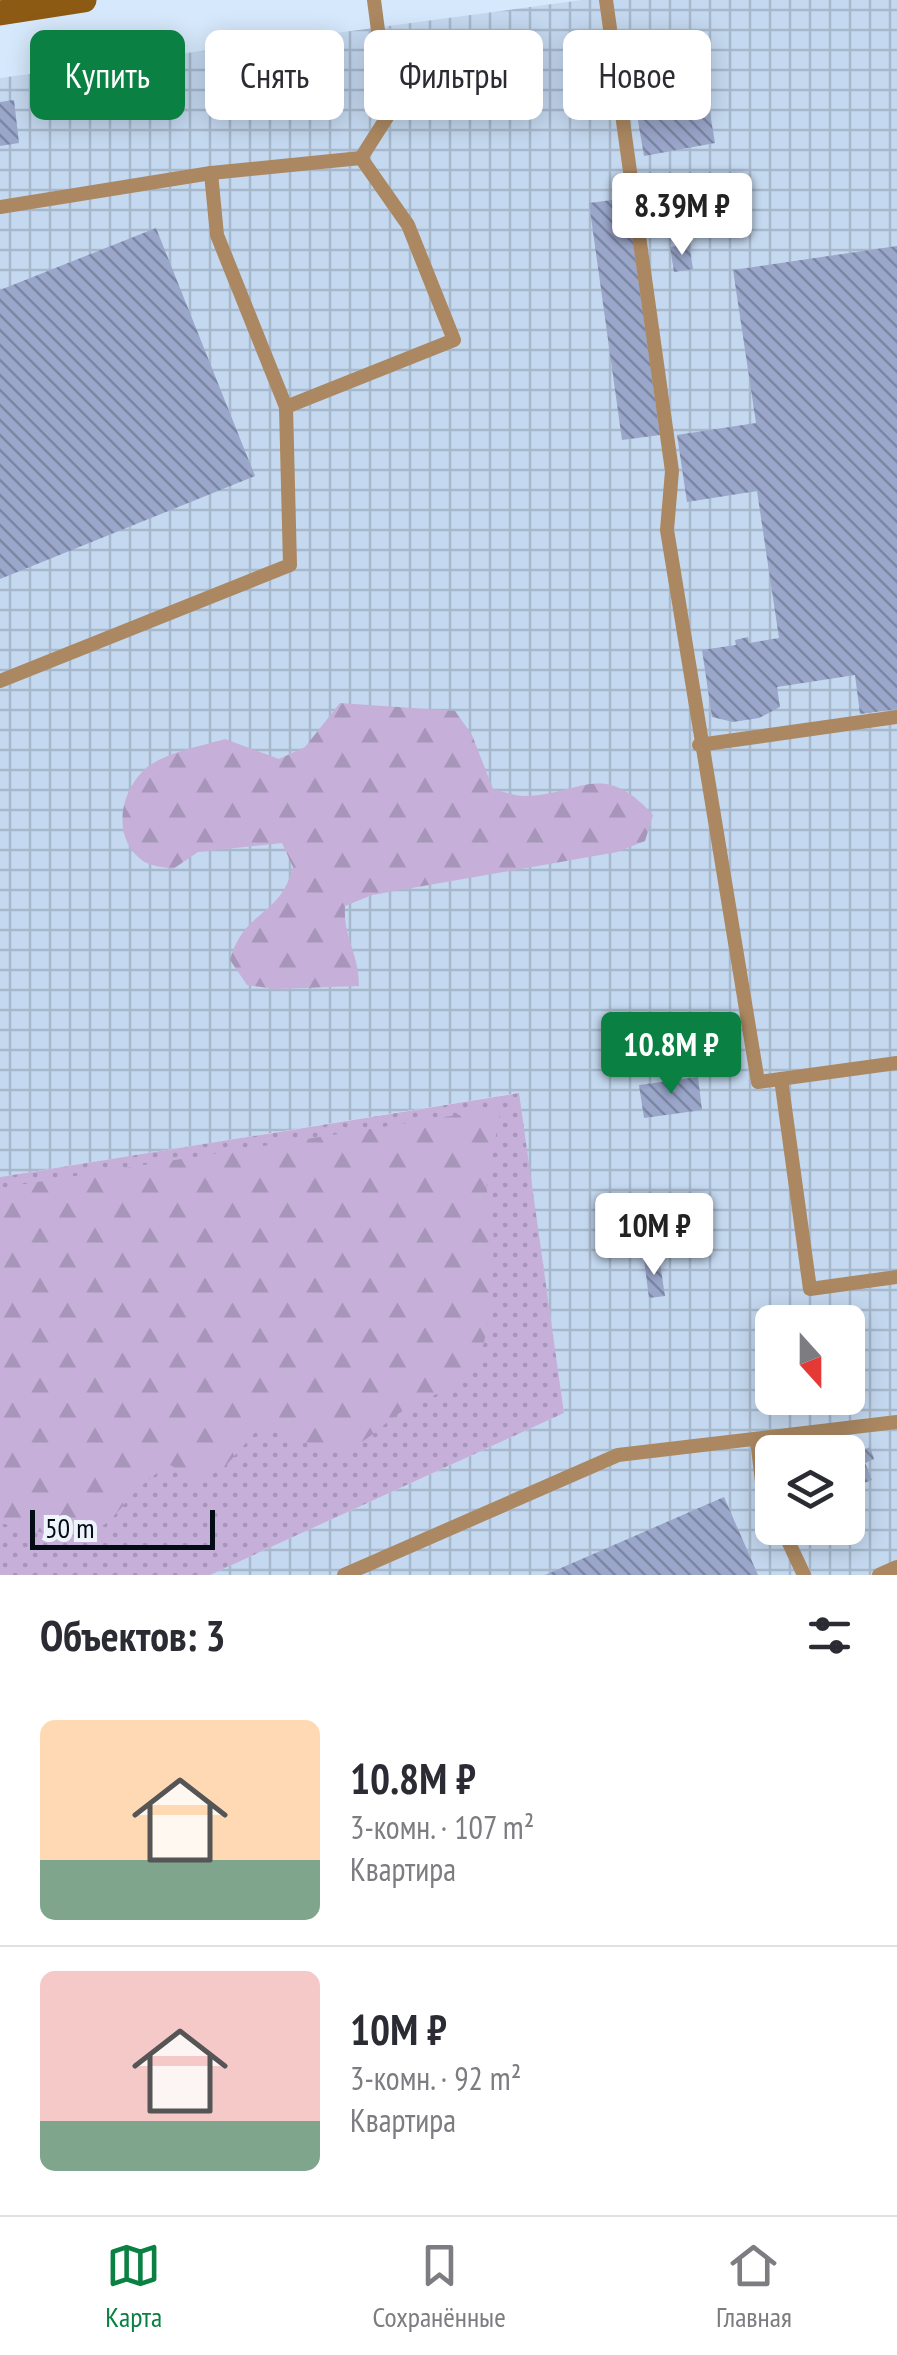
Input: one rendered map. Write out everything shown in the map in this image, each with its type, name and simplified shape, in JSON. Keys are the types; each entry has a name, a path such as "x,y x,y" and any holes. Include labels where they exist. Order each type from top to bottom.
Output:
{"main road":[{"path":"0,13 84,0"}],"lane":[{"path":"360,158 389,114 374,0"},
{"path":"606,0 672,471 667,530 699,745 758,1082 897,1063"},
{"path":"0,207 211,173 360,158"},
{"path":"286,407 454,340 408,225 360,158"},
{"path":"1,679 290,565 286,407 217,235 211,173"},
{"path":"699,745 897,717"},
{"path":"781,1078 810,1289 897,1277"},
{"path":"790,1435 897,1422"},
{"path":"344,1575 375,1569 618,1456 755,1439"},
{"path":"790,1545 804,1575"},
{"path":"879,1575 897,1567"}],"shaded area":[{"path":"582,0 897,0 897,1575 210,1575 564,1413 518,1093 0,1177 0,78 30,74 30,120 185,120 185,53 205,51 205,120 344,120 344,32"}],"green space":[{"path":"340,703 455,711 472,735 493,789 524,796 590,784 619,788 653,815 645,841 617,852 372,895 345,906 359,986 275,989 247,985 230,960 244,931 287,884 293,867 282,843 198,852 173,869 153,865 133,852 123,829 122,816 129,791 144,770 161,759 225,739 279,759 305,747"},
{"path":"519,1093 564,1413 210,1575 0,1575 0,1177"},
{"path":"501,1108 487,1181 493,1221 489,1317 481,1353 458,1382 342,1450 323,1449 260,1427 222,1470 197,1480 170,1465 145,1482 112,1518 87,1533 59,1535 0,1523 0,1188"}],"building":[{"path":"14,100 19,143 0,146 0,102"},
{"path":"638,120 711,120 715,143 644,156"},
{"path":"627,198 660,435 622,440 589,203"},
{"path":"156,228 255,476 0,579 0,290"},
{"path":"689,244 693,269 674,272 670,247"},
{"path":"897,246 897,709 860,714 855,675 777,687 780,707 759,718 733,722 712,717 702,650 736,645 735,640 748,637 749,643 779,638 757,491 687,502 677,435 756,423 733,270"},
{"path":"698,1077 702,1110 644,1118 639,1085"},
{"path":"659,1257 665,1296 649,1298 644,1259"},
{"path":"870,1447 874,1459 865,1463 865,1449"},
{"path":"865,1463 872,1480 865,1483"},
{"path":"724,1497 758,1575 545,1575"}]}
